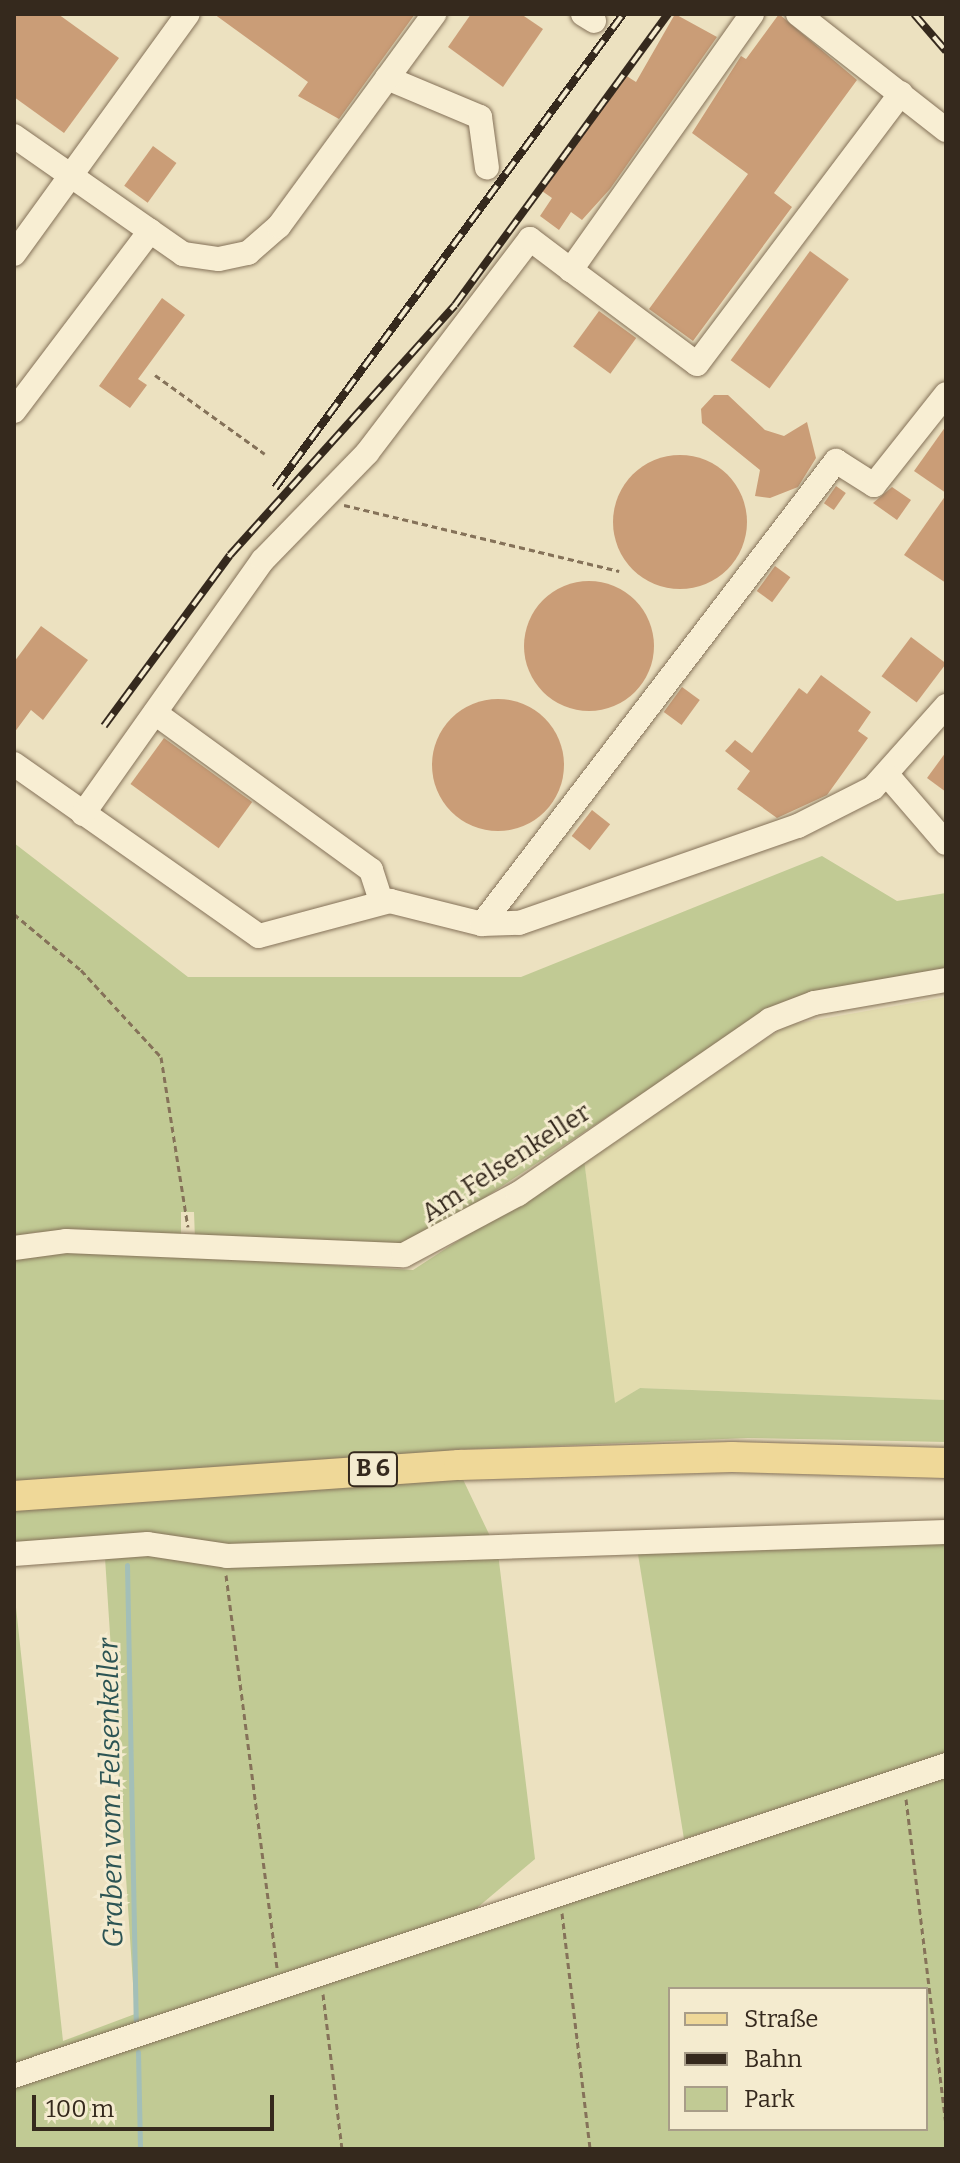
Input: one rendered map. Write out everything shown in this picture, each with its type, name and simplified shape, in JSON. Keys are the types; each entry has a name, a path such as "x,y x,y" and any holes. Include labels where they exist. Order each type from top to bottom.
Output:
{"main road":[{"name":"B 6","path":"14,1496 296,1473 732,1457 946,1463"}],"street":[{"path":"14,254 188,14"},
{"path":"14,136 183,254 219,259 248,253 279,226 434,14"},
{"path":"571,270 752,14"},
{"path":"798,14 946,130"},
{"path":"387,78 480,117 487,168"},
{"path":"83,814 263,560 367,453 530,239 697,364 901,93"},
{"path":"14,411 150,231"},
{"path":"482,924 836,461 874,485 946,394"},
{"path":"14,764 259,936 381,901 482,924 562,911 798,826 889,777 946,706"},
{"path":"155,713 371,870 381,901"},
{"path":"889,777 946,843"},
{"name":"Am Felsenkeller","path":"14,1248 66,1241 186,1251 366,1259 432,1246 770,1020 814,1003 946,980"},
{"path":"14,1554 148,1544 227,1556 946,1532"},
{"path":"14,2076 946,1765"}],"path":[{"path":"155,375 265,454"},
{"path":"329,501 619,571"},
{"path":"14,914 81,970 161,1057 172,1102 175,1175 189,1218 186,1251"},
{"path":"227,1556 279,1988"},
{"path":"904,1779 946,2125"},
{"path":"559,1894 590,2149"},
{"path":"321,1974 342,2149"}],"shaded area":[{"path":"946,997 946,1400 640,1388 614,1404 584,1159 787,1025"}],"green space":[{"path":"14,843 188,977 521,977 822,856 897,901 946,893 946,968 771,1009 402,1252 195,1240 194,1212 181,1212 181,1234 172,1243 36,1232 14,1237"},
{"path":"584,1159 615,1403 640,1388 946,1400 946,1442 748,1438 449,1450 498,1553 535,1859 471,1913 332,1978 946,1778 946,2149 14,2149 14,1589 63,2041 135,2014 105,1558 14,1563 14,1255 90,1250 413,1270"},
{"path":"946,1539 946,1754 684,1839 637,1548"}],"building":[{"path":"14,14 58,14 119,58 64,133 14,97"},
{"path":"214,14 415,14 339,119 298,96 308,82"},
{"path":"471,14 521,14 543,29 503,87 448,47"},
{"path":"675,14 717,37 610,189 582,220 571,212 559,230 540,216 552,198 542,191 625,75 636,82"},
{"path":"779,14 857,80 774,193 792,207 693,341 649,309 748,174 692,133 741,56 746,59"},
{"path":"153,146 176,163 148,203 124,186"},
{"path":"810,251 849,279 769,388 731,360"},
{"path":"162,298 185,315 138,379 147,385 130,408 99,386"},
{"path":"599,311 636,338 610,374 573,347"},
{"path":"714,395 728,395 765,430 784,436 807,422 816,458 798,487 770,498 755,496 760,470 702,423 701,409"},
{"path":"946,426 946,493 914,471"},
{"path":"680,455 705,460 727,475 742,497 747,522 742,547 727,569 705,584 680,589 655,584 633,569 618,547 613,522 618,497 633,475 655,460"},
{"path":"836,486 846,493 834,510 824,503"},
{"path":"892,487 911,500 897,520 873,503"},
{"path":"946,495 946,583 904,555"},
{"path":"775,566 790,577 772,602 757,591"},
{"path":"589,581 614,586 635,600 649,621 654,646 649,671 635,692 614,706 589,711 564,706 543,692 529,671 524,646 529,621 543,600 564,586"},
{"path":"41,626 88,660 43,720 31,710 14,733 14,662"},
{"path":"911,637 946,663 917,703 882,676"},
{"path":"821,675 871,712 858,731 868,738 827,795 777,818 737,789 750,771 725,751 735,740 752,753 799,688 807,694"},
{"path":"682,687 700,700 682,725 664,712"},
{"path":"498,699 523,704 545,718 559,740 564,765 559,790 545,812 523,826 498,831 473,826 451,812 437,790 432,765 437,740 451,718 473,704"},
{"path":"164,738 252,802 219,848 130,784"},
{"path":"946,752 946,792 927,778"},
{"path":"592,810 610,824 590,850 572,836"}],"waterway":[{"name":"Graben vom Felsenkeller","path":"127,1565 136,2020"},
{"name":"Graben vom Felsenkeller","path":"138,2052 140,2149"}],"railway":[{"path":"275,488 623,14"},
{"path":"104,726 230,555 455,305 668,14"},
{"path":"914,14 946,51"}]}
